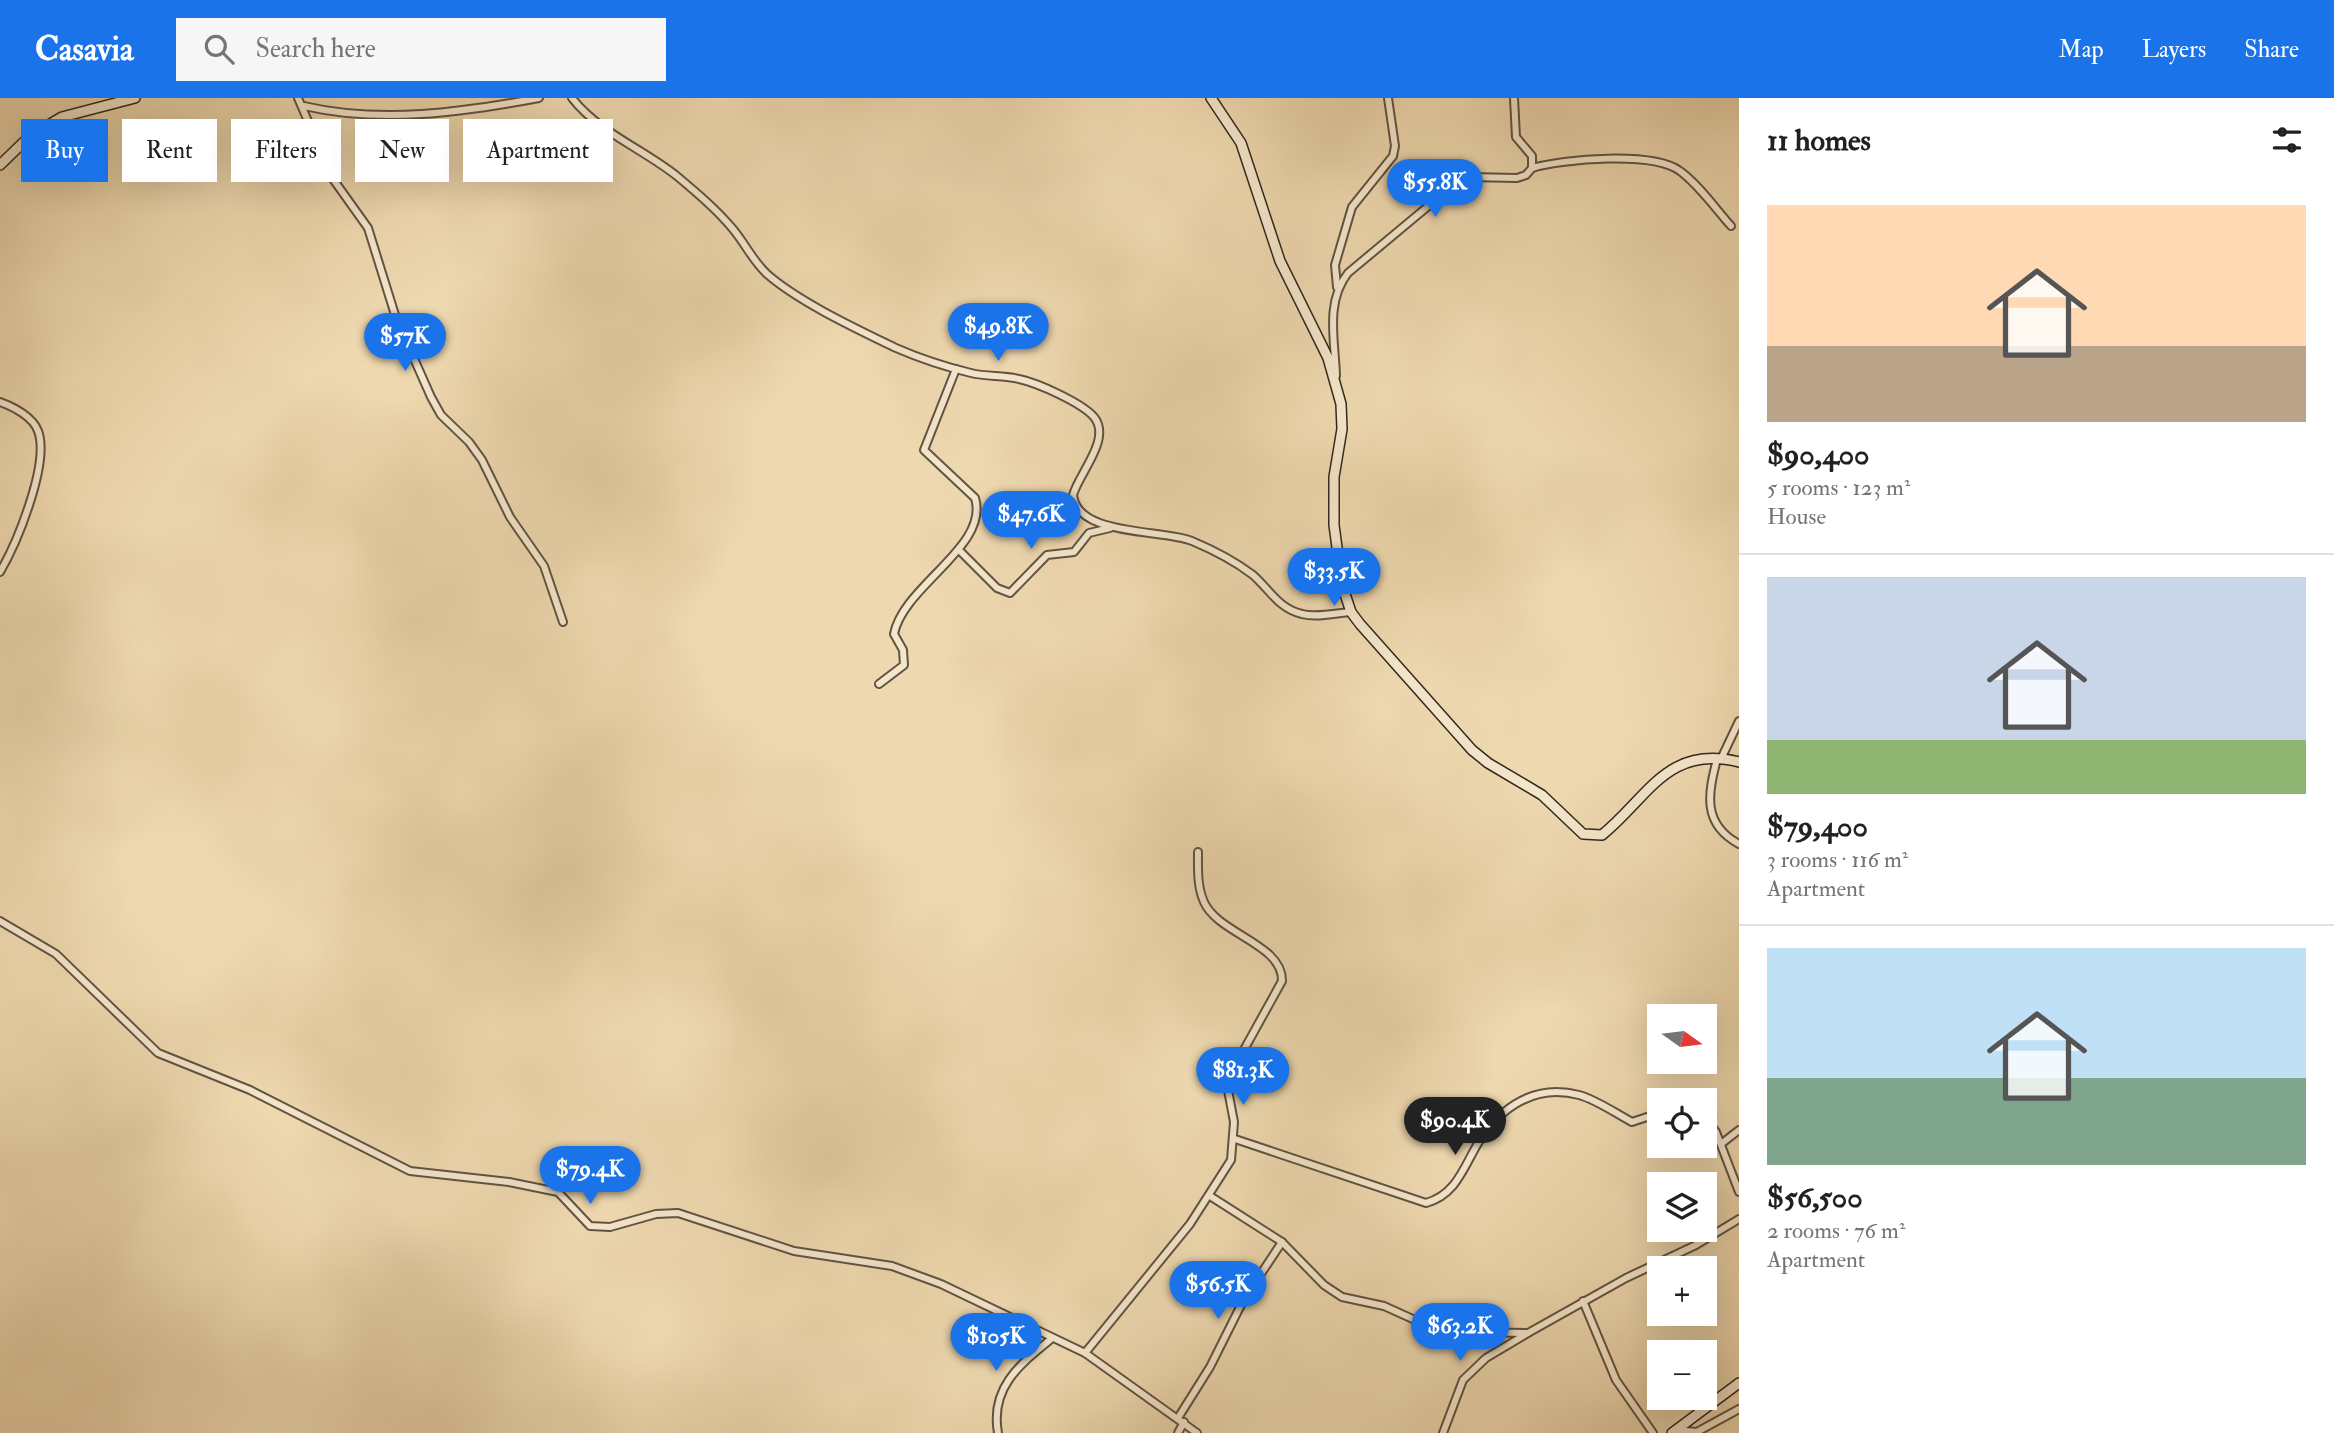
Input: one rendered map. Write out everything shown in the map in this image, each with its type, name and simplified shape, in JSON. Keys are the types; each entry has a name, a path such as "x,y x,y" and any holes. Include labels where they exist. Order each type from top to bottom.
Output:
{"street":[{"path":"0,164 30,136 62,117 135,98"},
{"path":"298,98 304,106 319,152 333,179 369,228 396,318 431,397 441,415 470,442 482,460 510,517 544,566 563,622"},
{"path":"304,106 331,113 410,114 460,111 540,98"},
{"path":"572,98 594,120 676,175 705,200 734,230 750,256 769,275 841,321 899,349 956,369 1032,384 1088,411 1096,419 1100,433 1093,455 1075,489 1074,501 1094,519 1110,528"},
{"path":"1211,98 1241,143 1280,261 1328,358 1336,388"},
{"path":"1388,98 1395,146 1393,156 1352,207 1335,265 1337,286 1333,304 1336,388 1342,429 1334,477 1334,525 1342,585 1351,612 1472,750 1488,763 1542,795 1583,834 1602,835 1652,783 1675,769 1700,759 1739,762"},
{"path":"1514,98 1516,137 1532,156 1532,168"},
{"path":"1337,286 1374,250 1468,177 1517,178 1526,175 1532,168 1590,158 1666,165 1678,170 1731,226"},
{"path":"879,684 904,665 903,650 894,634 900,617 927,582 959,550 976,519 975,498 924,450 956,369"},
{"path":"0,402 20,412 37,428 43,449 30,501 0,572"},
{"path":"959,550 997,588 1010,593 1046,555 1074,552 1089,533 1110,528 1169,534 1192,541 1241,567 1277,602 1292,611 1306,615 1351,612"},
{"path":"1739,721 1719,759 1709,808 1719,830 1739,844"},
{"path":"1085,1353 1152,1273 1210,1196 1231,1160 1235,1139 1227,1085 1235,1066 1274,1001 1282,981 1282,970 1275,960 1222,922 1204,904 1198,880 1198,852"},
{"path":"0,921 56,954 158,1053 261,1095 411,1171 509,1182 558,1192 590,1226 610,1227 656,1214 678,1213 794,1251 891,1266 941,1284 1085,1353 1197,1433"},
{"path":"1235,1139 1426,1203 1441,1199 1452,1188 1480,1137 1498,1116 1517,1101 1558,1092 1580,1095 1632,1122 1647,1117"},
{"path":"1721,1144 1739,1130"},
{"path":"1717,1137 1739,1192"},
{"path":"1210,1196 1282,1242 1324,1285 1342,1297 1384,1306 1447,1330 1528,1333"},
{"path":"1443,1433 1463,1380 1486,1358 1583,1301 1696,1245 1739,1219"},
{"path":"1178,1433 1181,1420 1242,1301 1282,1242"},
{"path":"1583,1301 1616,1380 1653,1433"},
{"path":"998,1433 995,1415 1000,1393 1009,1376 1051,1339"},
{"path":"1674,1431 1739,1382"},
{"path":"1674,1431 1697,1432 1739,1409"}]}
